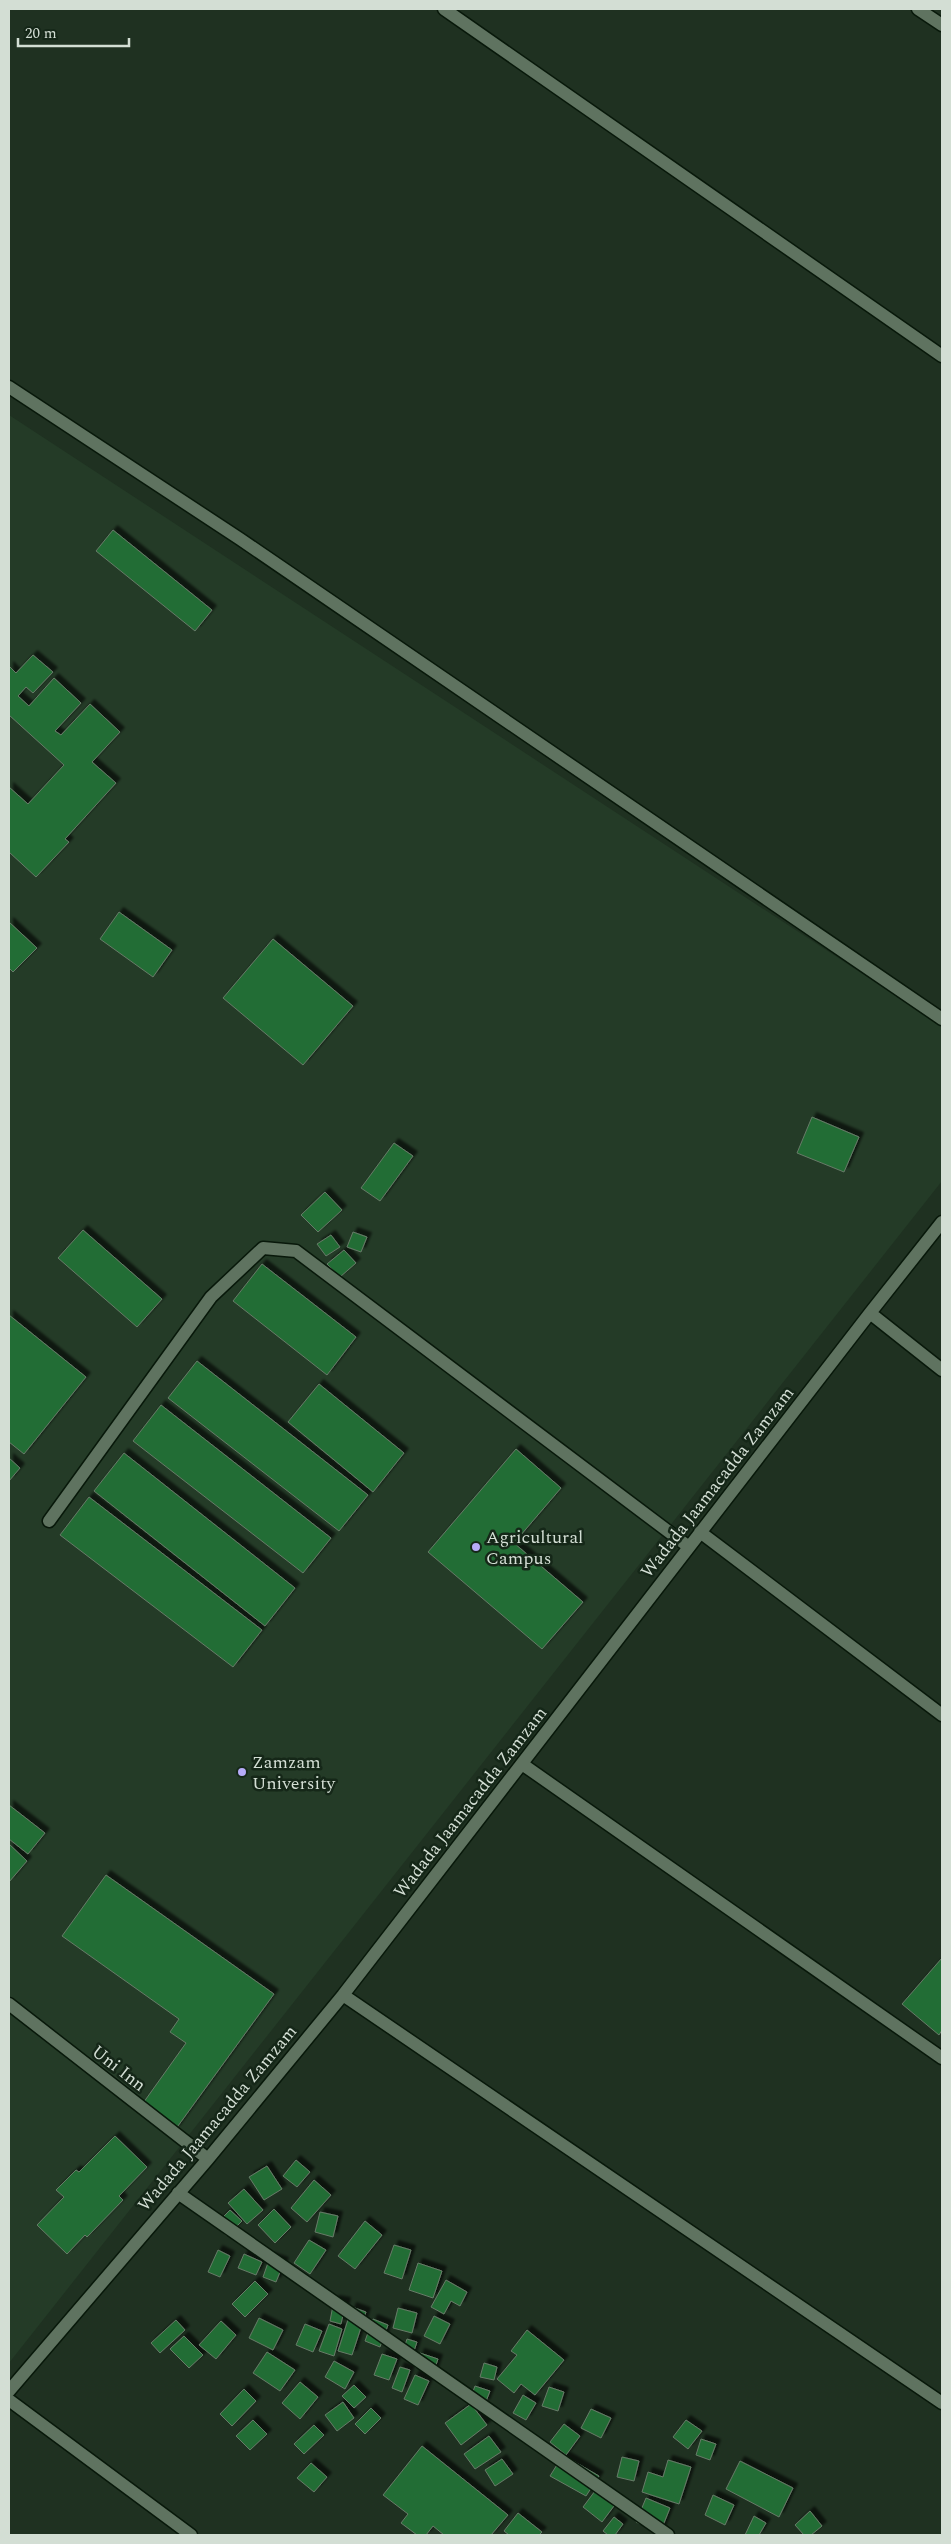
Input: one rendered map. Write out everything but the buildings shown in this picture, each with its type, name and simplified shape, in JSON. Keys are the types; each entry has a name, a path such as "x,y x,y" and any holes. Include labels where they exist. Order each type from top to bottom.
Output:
{"street":[{"path":"444,9 942,356"},
{"path":"918,9 942,25"},
{"path":"9,386 240,539 942,1019"},
{"name":"Wadada Jaamacadda Zamzam","path":"9,2391 208,2159 343,1995 942,1222"},
{"path":"49,1521 211,1297 264,1248 296,1251 689,1547"},
{"path":"870,1313 942,1370"},
{"path":"700,1532 942,1715"},
{"path":"522,1764 942,2058"},
{"path":"343,1995 941,2401"},
{"name":"Uni Inn","path":"9,2004 208,2159"},
{"path":"178,2193 668,2535"},
{"path":"9,2400 191,2535"}],"shaded area":[{"name":"Zamzam University","path":"9,415 942,1026 942,1181 9,2363"}],"place":[{"name":"Agricultural Campus","path":"476,1547"},
{"name":"Zamzam University","path":"242,1772"}]}
